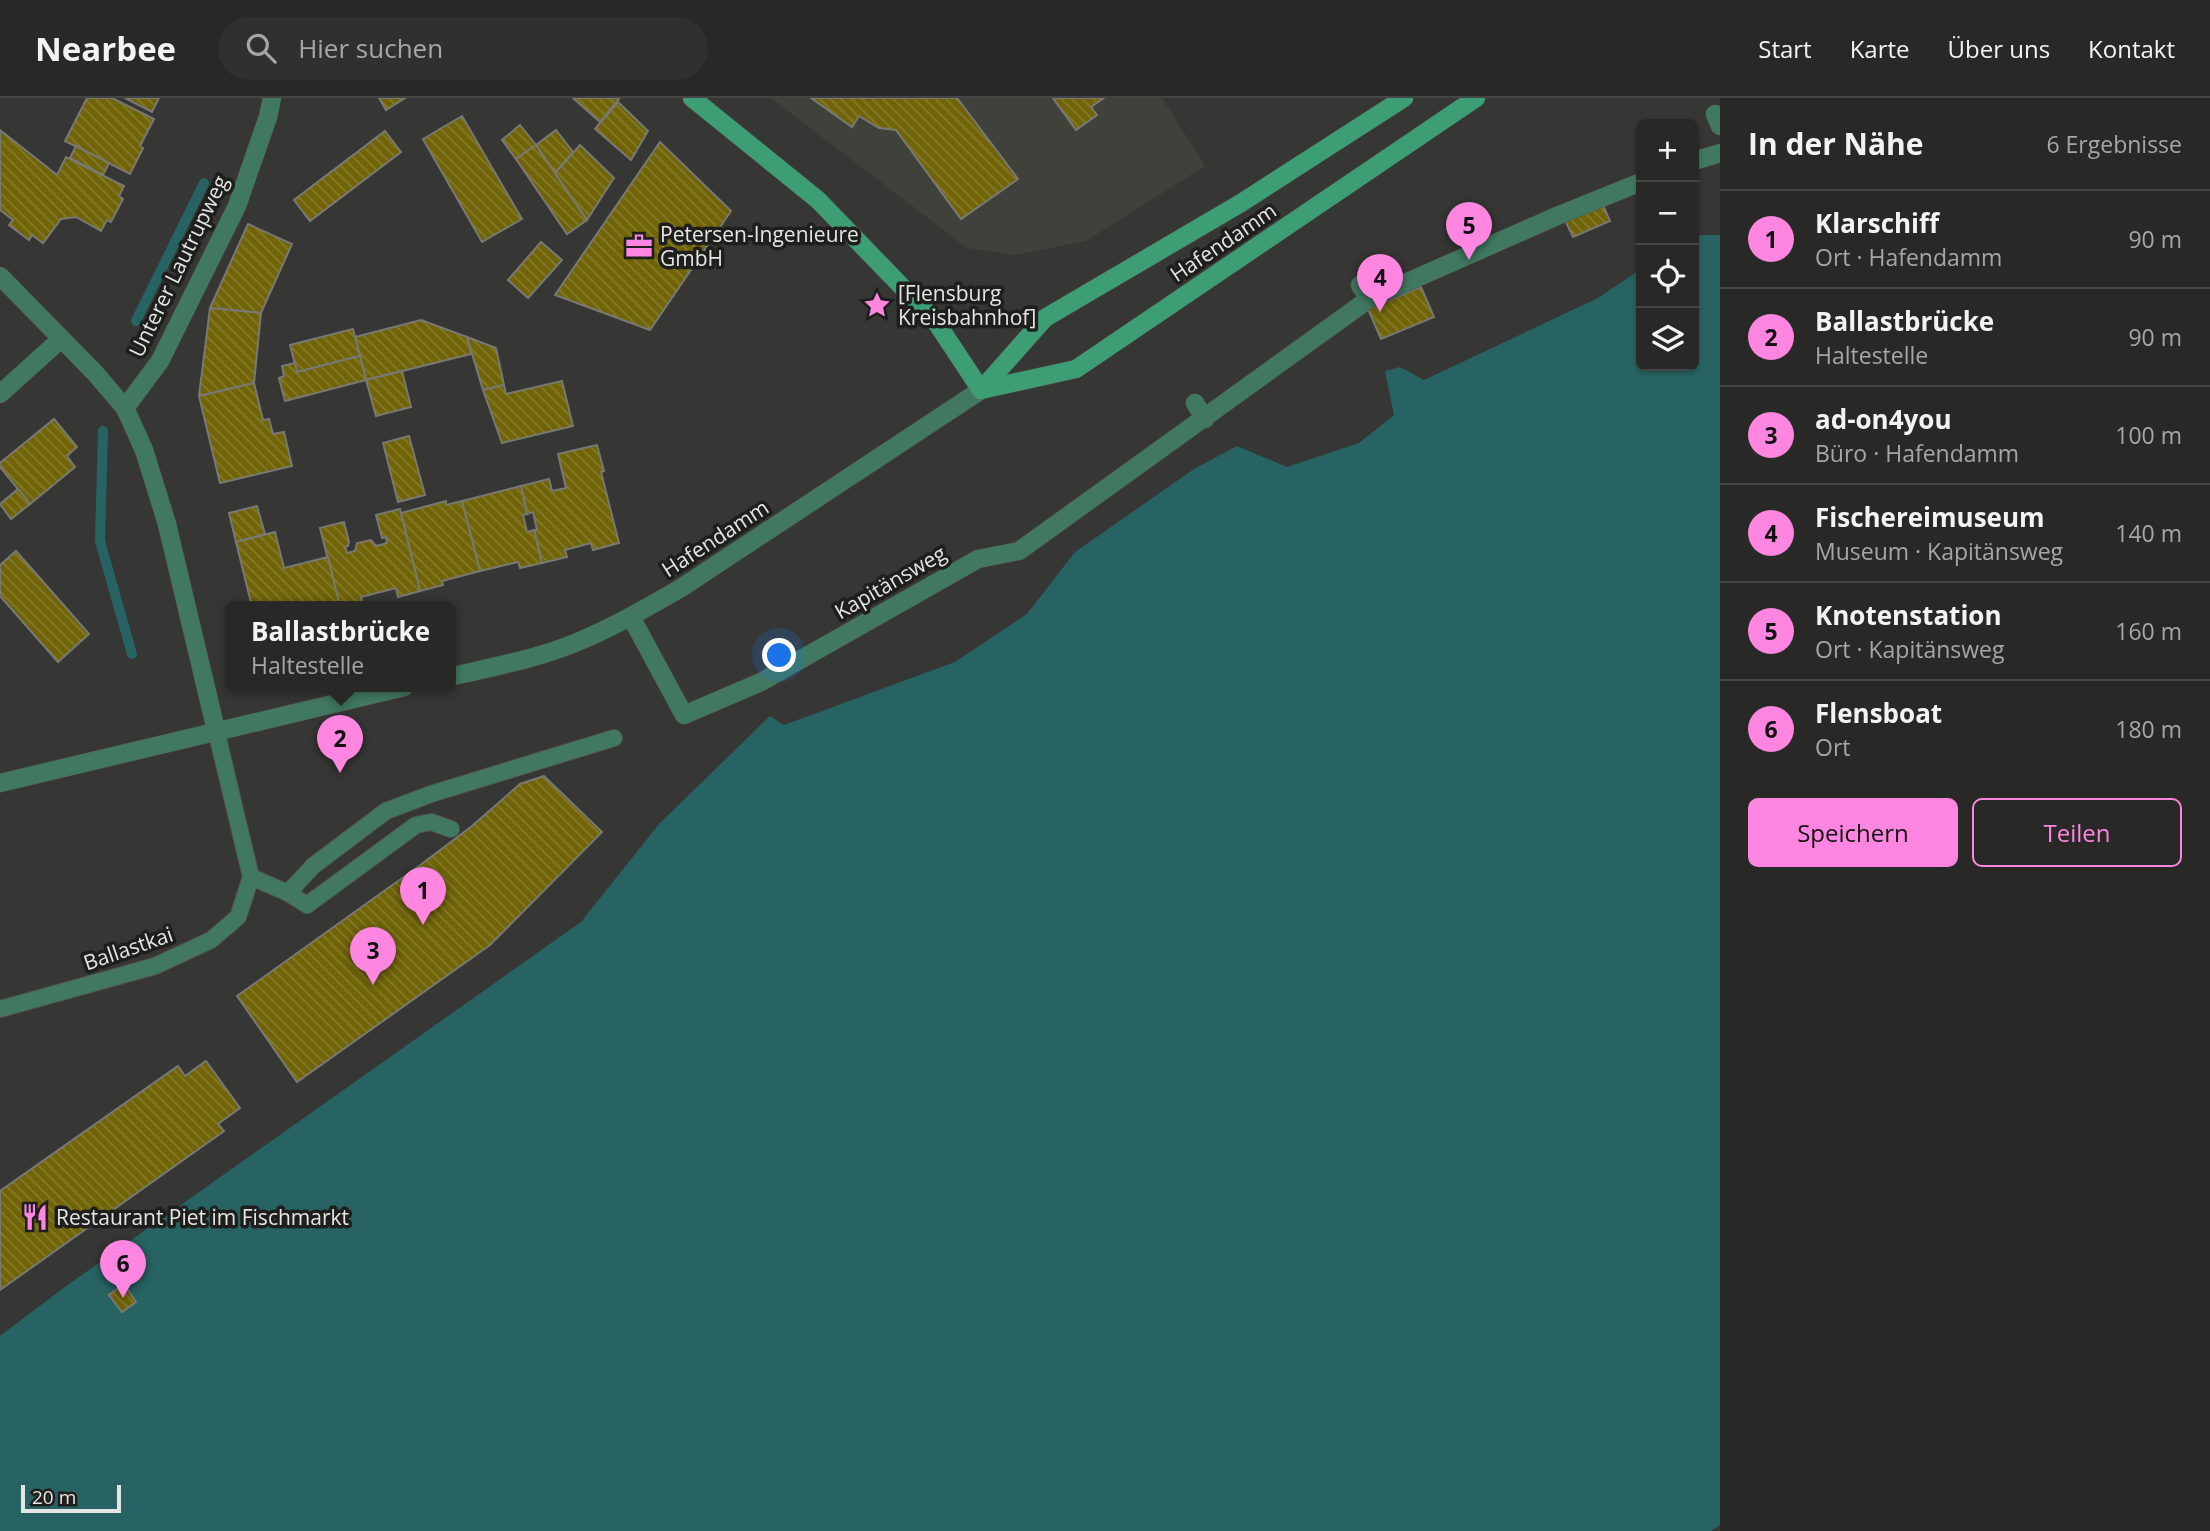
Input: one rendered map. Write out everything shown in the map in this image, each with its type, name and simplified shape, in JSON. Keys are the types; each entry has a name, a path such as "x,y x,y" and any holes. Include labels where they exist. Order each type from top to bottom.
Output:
{"main road":[{"path":"692,98 818,200 936,322 981,390"},
{"name":"Hafendamm","path":"981,390 1045,318 1241,203 1404,98"},
{"name":"Hafendamm","path":"981,390 1076,369 1476,98"}],"street":[{"name":"Unterer Lautrupweg","path":"125,408 160,361 237,206 272,98"},
{"path":"1699,159 1720,153"},
{"name":"Kapitänsweg","path":"631,617 684,715 761,682 978,558 1019,551 1205,419 1364,292 1636,184"},
{"path":"0,276 125,408 145,450 167,524 216,730"},
{"path":"0,394 61,339"},
{"name":"Hafendamm","path":"456,676 574,643 631,617 681,588 981,390"},
{"path":"1195,403 1205,419"},
{"path":"0,783 382,692"}],"lane":[{"path":"216,730 251,877 288,893 307,905 416,825 431,822 451,829"},
{"path":"288,893 313,866 386,811 431,794 614,738"},
{"name":"Ballastkai","path":"0,1009 155,966 211,940 238,917 251,877"}],"shaded area":[{"path":"771,98 1162,98 1205,166 1086,241 1016,255 967,248"}],"water":[{"path":"1699,235 1720,235 1720,1525 1711,1531 0,1531 0,1336 62,1289 581,922 659,824 770,716 784,725 955,662 1027,614 1075,552 1194,469 1237,446 1287,467 1359,443 1394,415 1385,371 1400,367 1424,380 1598,298 1636,272 1636,371 1699,371"}],"building":[{"path":"87,98 112,98 154,119 130,174 65,141"},
{"path":"125,98 159,98 152,112"},
{"path":"379,98 405,98 386,110"},
{"path":"573,98 618,98 619,99 600,122"},
{"path":"811,98 957,98 1018,179 961,219 896,130 879,128 859,116 852,127"},
{"path":"1053,98 1104,98 1091,107 1097,115 1076,130"},
{"path":"618,102 648,131 631,160 595,129"},
{"path":"462,116 522,219 482,242 423,139"},
{"path":"520,125 536,145 516,159 502,140"},
{"path":"0,130 57,175 66,157 124,186 119,196 123,199 111,222 107,220 101,231 76,217 61,219 43,243 32,235 29,240 9,225 13,220 0,210"},
{"path":"556,130 573,152 555,173 536,145"},
{"path":"385,131 401,152 310,221 294,200"},
{"path":"660,142 731,211 650,330 555,295"},
{"path":"536,145 587,220 567,234 516,159"},
{"path":"580,145 614,178 587,220 555,173"},
{"path":"76,146 109,163 103,175 70,158"},
{"path":"1601,201 1610,221 1573,237 1564,218"},
{"path":"248,224 292,244 261,313 210,308"},
{"path":"541,242 562,260 528,298 508,280"},
{"path":"1421,287 1434,317 1381,339 1368,309"},
{"path":"210,308 261,313 254,383 199,396"},
{"path":"421,320 467,337 471,354 366,380 355,337"},
{"path":"353,329 360,356 297,372 290,345"},
{"path":"467,337 496,348 504,385 483,390"},
{"path":"360,356 366,380 285,401 279,378 284,376 282,366 295,363 297,372"},
{"path":"402,371 411,407 376,416 366,380"},
{"path":"562,381 573,426 502,443 483,390 504,385 506,394"},
{"path":"254,383 263,420 269,419 273,434 284,432 292,466 220,483 199,396"},
{"path":"54,419 77,447 67,456 75,467 30,504 0,467 0,463"},
{"path":"409,436 425,495 398,502 383,443"},
{"path":"597,445 619,543 593,550 591,543 565,550 567,557 542,563 534,530 537,530 533,512 527,514 521,486 549,479 552,491 566,488 558,454"},
{"path":"521,486 527,514 523,515 527,532 534,530 542,563 520,568 518,562 480,571 462,501"},
{"path":"18,489 30,504 11,519 0,504"},
{"path":"446,501 446,505 462,501 480,571 442,581 443,585 420,591 401,513"},
{"path":"257,506 265,534 236,542 229,513"},
{"path":"400,509 420,591 398,597 396,588 361,597 362,601 338,601 320,528 344,522 349,542 345,547 347,553 355,551 357,543 371,540 376,546 387,543 386,537 382,538 376,515"},
{"path":"275,532 284,568 328,557 339,601 251,601 236,542"},
{"path":"16,551 89,634 58,662 0,596 0,565"},
{"path":"544,776 602,832 490,945 297,1082 237,996 419,866 472,826 520,784"},
{"path":"206,1061 240,1108 218,1124 224,1131 0,1290 0,1191 178,1066 185,1076"},
{"path":"124,1284 136,1302 122,1312 109,1295"}],"waterway":[{"path":"136,321 204,183"},
{"path":"103,431 100,541 132,654"}],"place":[{"name":"Petersen-Ingenieure GmbH","path":"639,246"},
{"name":"Knotenstation","path":"1469,260"},
{"name":"[Flensburg Kreisbahnhof]","path":"877,305"},
{"name":"Fischereimuseum","path":"1380,312"},
{"name":"Ballastbrücke","path":"340,773"},
{"name":"Klarschiff","path":"423,925"},
{"name":"ad-on4you","path":"373,985"},
{"name":"Restaurant Piet im Fischmarkt","path":"35,1217"},
{"name":"Flensboat","path":"123,1298"}]}
